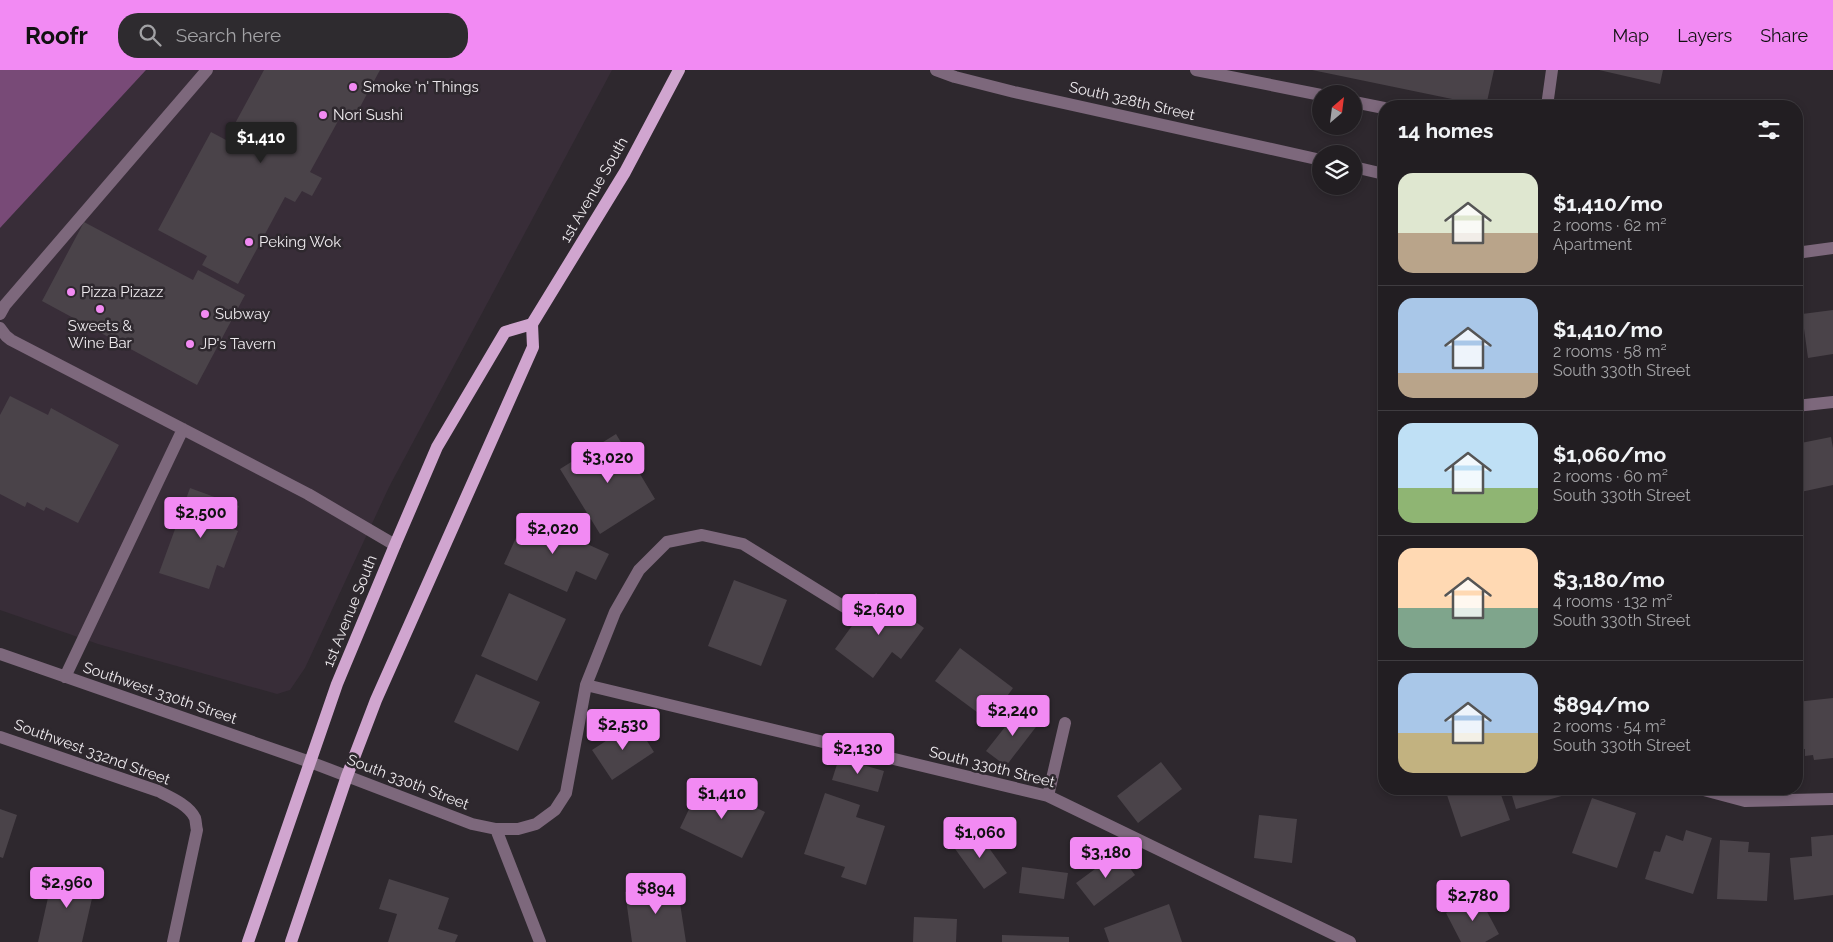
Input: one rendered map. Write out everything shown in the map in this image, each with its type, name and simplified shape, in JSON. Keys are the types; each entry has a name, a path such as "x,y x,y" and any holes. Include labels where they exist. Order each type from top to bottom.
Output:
{"main road":[{"name":"1st Avenue South","path":"248,942 338,684 437,447 506,332 532,324 625,172 679,70"},
{"path":"291,942 347,776 376,700 533,347 532,324"}],"street":[{"path":"0,314 5,305 207,70"},
{"name":"South 328th Street","path":"936,70 955,77 1014,92 1312,158"},
{"path":"1196,70 1312,93"},
{"path":"1548,100 1552,70"},
{"path":"1362,104 1378,107"},
{"path":"1362,169 1378,173"},
{"path":"1803,251 1833,248"},
{"path":"0,328 11,340 308,494 395,545"},
{"path":"1803,405 1833,402"},
{"path":"65,677 183,429"},
{"path":"586,685 615,612 639,570 667,542 702,534 743,544 851,611"},
{"name":"Southwest 330th Street","path":"0,654 310,762"},
{"name":"South 330th Street","path":"310,762 472,824 496,829 518,829 536,824 555,810 566,792 586,685 1048,796 1350,942"},
{"path":"1048,796 1065,723"},
{"name":"Southwest 332nd Street","path":"0,737 158,792 173,799 195,818 197,830 173,942"},
{"path":"1721,795 1745,802 1833,799"},
{"path":"496,829 540,942"}],"shaded area":[{"path":"0,70 146,70 0,228"},
{"path":"146,70 612,70 389,487 305,668 290,690 277,694 98,644 0,610 0,228"}],"building":[{"path":"264,70 380,70 354,118 343,112 310,172 322,178 312,196 302,191 295,202 285,197 238,284 202,265 207,256 158,230 211,132 226,140"},
{"path":"1312,70 1494,70 1487,100 1457,100"},
{"path":"1599,70 1663,70 1660,84"},
{"path":"84,222 193,280 198,270 245,295 197,385 42,301"},
{"path":"1833,310 1833,354 1808,358 1803,314"},
{"path":"10,396 48,415 51,408 119,445 78,523 46,507 44,511 27,502 25,507 0,494 0,415"},
{"path":"616,434 655,499 600,534 560,469"},
{"path":"1831,437 1833,448 1833,485 1803,491 1803,443"},
{"path":"190,488 239,506 231,528 238,531 224,568 217,565 209,589 159,573"},
{"path":"526,516 609,554 596,580 576,571 567,592 504,564"},
{"path":"734,580 787,600 761,666 708,646"},
{"path":"509,593 566,619 537,681 481,656"},
{"path":"876,593 924,628 901,659 892,652 873,678 835,649"},
{"path":"960,648 1013,688 989,721 935,681"},
{"path":"476,674 540,702 518,751 454,722"},
{"path":"1833,698 1833,758 1814,760 1813,755 1805,756 1805,749 1803,749 1803,701"},
{"path":"1020,708 1039,723 1006,766 986,751"},
{"path":"635,722 654,752 612,780 592,750"},
{"path":"839,758 884,771 878,792 832,780"},
{"path":"1161,762 1182,789 1138,823 1117,796"},
{"path":"702,782 765,812 742,858 680,828"},
{"path":"825,793 860,805 856,817 885,826 866,885 841,877 845,867 804,854"},
{"path":"1447,795 1501,795 1510,820 1461,837"},
{"path":"1512,795 1565,795 1516,809"},
{"path":"1592,798 1636,813 1617,868 1572,853"},
{"path":"0,809 17,815 3,858 0,857"},
{"path":"1259,815 1297,819 1292,863 1254,858"},
{"path":"976,830 1007,873 984,889 953,846"},
{"path":"1686,830 1712,838 1693,894 1645,879 1654,851 1660,852 1666,835 1683,841"},
{"path":"1833,835 1833,895 1794,900 1790,858 1812,856 1811,837"},
{"path":"1720,840 1749,842 1748,852 1770,853 1767,901 1717,899"},
{"path":"1118,852 1135,875 1094,906 1076,883"},
{"path":"1022,867 1068,873 1064,899 1019,893"},
{"path":"54,871 96,881 82,942 38,942"},
{"path":"389,879 449,898 438,929 458,935 455,942 388,942 397,914 379,909"},
{"path":"677,884 686,942 632,942 625,892"},
{"path":"1478,895 1499,934 1485,942 1461,942 1446,913"},
{"path":"1169,904 1182,942 1109,942 1104,928"},
{"path":"914,917 957,919 956,942 913,942"},
{"path":"1002,935 1069,937 1069,942 1002,942"}],"place":[{"name":"Smoke 'n' Things","path":"353,87"},
{"name":"Nori Sushi","path":"323,115"},
{"name":"Peking Wok","path":"249,242"},
{"name":"Pizza Pizazz","path":"71,292"},
{"name":"Sweets & Wine Bar","path":"100,309"},
{"name":"Subway","path":"205,314"},
{"name":"JP's Tavern","path":"190,344"}]}
